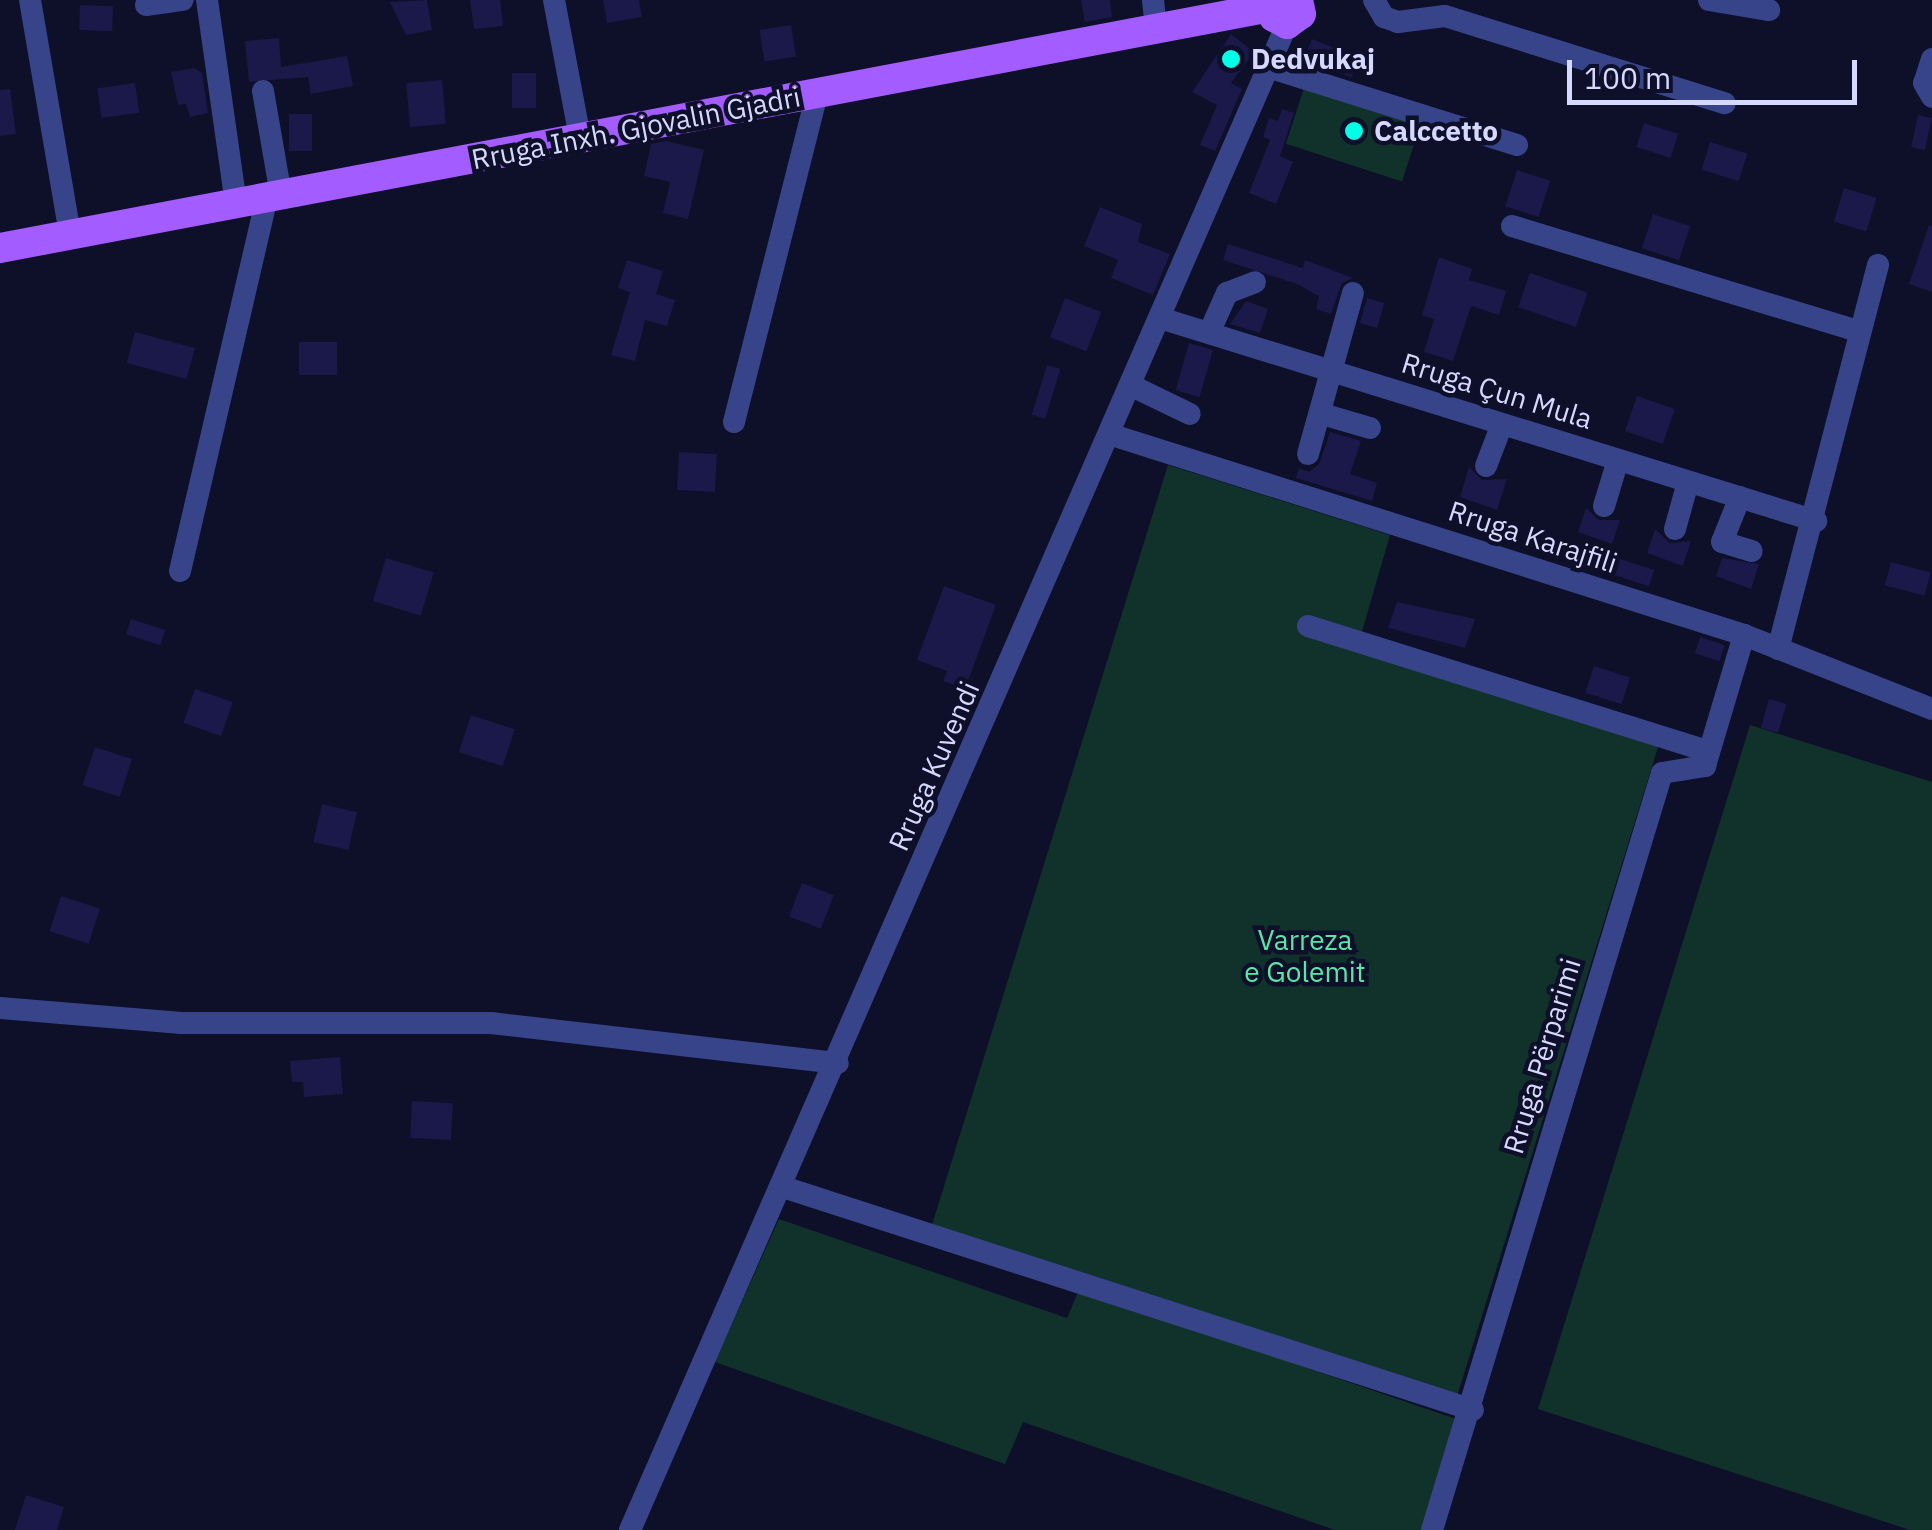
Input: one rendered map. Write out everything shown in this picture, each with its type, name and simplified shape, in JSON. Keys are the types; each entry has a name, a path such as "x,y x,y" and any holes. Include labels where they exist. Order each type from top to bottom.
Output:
{"main road":[{"name":"Rruga Inxh. Gjovalin Gjadri","path":"0,248 817,93 1154,15 1290,6"}],"street":[{"path":"30,0 70,235"},
{"path":"146,5 182,0"},
{"path":"207,0 236,203"},
{"path":"554,0 580,138"},
{"path":"1374,0 1384,17 1398,22 1445,16 1725,104"},
{"path":"1709,0 1769,10"},
{"name":"Rruga Kuvendi","path":"630,1530 1112,435 1290,6"},
{"path":"1932,59 1924,84 1932,97"},
{"path":"1268,66 1517,145"},
{"path":"180,572 274,196 263,90"},
{"path":"734,422 817,93"},
{"path":"1512,226 1860,332"},
{"path":"1778,649 1816,521 1878,265"},
{"path":"1209,333 1227,293 1255,282"},
{"path":"1308,454 1354,293"},
{"name":"Rruga Çun Mula","path":"1160,318 1816,521"},
{"path":"1132,386 1190,414"},
{"path":"1322,414 1370,428"},
{"path":"1486,466 1502,424"},
{"name":"Rruga Karajfili","path":"1112,435 1744,635 1932,708"},
{"path":"1604,506 1618,460"},
{"path":"1675,529 1688,482"},
{"path":"1740,498 1722,542 1752,551"},
{"path":"1308,626 1709,752 1744,635"},
{"name":"Rruga Përparimi","path":"1432,1530 1473,1410 1472,1386 1662,772 1705,766 1709,752"},
{"path":"0,1008 180,1022 490,1023 838,1063"},
{"path":"783,1187 1473,1410"}],"green space":[{"name":"Calccetto","path":"1306,82 1422,120 1402,182 1286,144"},
{"name":"Varreza e Golemit","path":"1168,465 1390,535 1361,635 1663,731 1455,1403 931,1228"},
{"path":"1750,725 1932,782 1932,1530 1910,1530 1538,1409"},
{"path":"779,1219 1067,1318 1079,1290 1459,1420 1424,1530 1335,1530 1023,1422 1005,1464 715,1362"}],"building":[{"path":"427,0 432,30 406,35 390,2"},
{"path":"470,0 500,0 503,26 474,29"},
{"path":"603,0 639,0 642,17 607,23"},
{"path":"1081,0 1110,0 1112,17 1085,22"},
{"path":"80,5 113,6 112,31 79,30"},
{"path":"791,25 796,57 764,62 759,30"},
{"path":"1231,34 1254,52 1231,83 1242,89 1215,151 1200,145 1217,105 1192,92"},
{"path":"279,38 281,67 347,56 353,86 311,94 308,77 249,82 245,41"},
{"path":"1312,39 1359,58 1352,77 1303,62"},
{"path":"194,68 202,73 208,113 190,117 186,104 178,105 171,72"},
{"path":"512,73 536,73 536,108 512,108"},
{"path":"442,80 446,124 410,127 406,83"},
{"path":"135,83 139,113 102,118 97,88"},
{"path":"10,89 16,134 0,136 0,90"},
{"path":"1282,109 1294,113 1280,156 1293,162 1276,204 1249,193 1270,140 1263,137 1269,118 1278,121"},
{"path":"289,114 312,114 312,151 289,151"},
{"path":"1918,115 1932,118 1925,150 1911,147"},
{"path":"1644,123 1678,134 1671,158 1636,147"},
{"path":"666,141 704,150 688,219 663,213 670,182 644,176 651,144"},
{"path":"1710,142 1747,153 1739,181 1702,170"},
{"path":"1517,170 1550,181 1539,217 1505,206"},
{"path":"1844,188 1877,198 1866,231 1834,221"},
{"path":"1100,207 1142,224 1138,242 1170,254 1153,295 1111,278 1118,260 1084,246"},
{"path":"1653,214 1690,226 1679,260 1642,248"},
{"path":"1929,225 1932,226 1932,292 1909,284"},
{"path":"1228,244 1303,268 1305,260 1353,278 1342,283 1331,314 1316,309 1319,296 1297,284 1223,260"},
{"path":"1439,257 1472,269 1469,280 1506,291 1499,315 1471,306 1453,361 1424,352 1434,319 1422,315"},
{"path":"627,260 663,271 656,294 675,300 667,326 645,320 635,361 611,355 630,292 618,288"},
{"path":"1530,273 1588,293 1576,327 1518,307"},
{"path":"1065,298 1101,312 1086,351 1050,337"},
{"path":"1367,298 1384,303 1377,328 1360,323"},
{"path":"1246,301 1268,309 1260,333 1230,324"},
{"path":"135,332 195,348 187,379 127,363"},
{"path":"299,342 337,342 337,375 299,375"},
{"path":"1189,343 1213,350 1200,397 1175,390"},
{"path":"1047,365 1060,369 1045,419 1032,415"},
{"path":"1637,396 1675,409 1663,444 1625,431"},
{"path":"1330,432 1361,441 1350,474 1377,483 1372,501 1296,478 1299,468 1309,472 1319,464"},
{"path":"679,452 717,454 715,492 677,490"},
{"path":"1469,467 1482,480 1507,479 1497,510 1460,497"},
{"path":"1586,508 1599,520 1620,520 1612,544 1578,532"},
{"path":"1655,529 1670,543 1691,541 1683,566 1647,553"},
{"path":"386,558 434,573 421,616 373,601"},
{"path":"1722,558 1759,564 1751,589 1716,576"},
{"path":"1620,559 1654,570 1649,586 1615,575"},
{"path":"1891,562 1931,573 1924,596 1885,585"},
{"path":"944,586 996,605 965,689 943,681 947,671 917,660"},
{"path":"1397,602 1475,619 1465,648 1388,628"},
{"path":"131,619 165,630 160,645 126,634"},
{"path":"1700,637 1725,645 1719,661 1695,653"},
{"path":"1594,666 1630,678 1621,704 1585,693"},
{"path":"195,689 233,702 221,736 183,723"},
{"path":"1769,699 1786,704 1778,733 1761,728"},
{"path":"471,715 515,729 503,766 459,752"},
{"path":"95,747 132,759 120,797 83,785"},
{"path":"322,804 357,812 348,850 313,842"},
{"path":"802,883 834,895 821,929 789,917"},
{"path":"61,896 100,909 89,944 50,931"},
{"path":"340,1057 343,1094 304,1097 303,1082 292,1082 290,1061"},
{"path":"412,1101 453,1103 451,1140 410,1138"},
{"path":"26,1495 64,1507 57,1530 15,1530"}],"place":[{"name":"Dedvukaj","path":"1231,59"},
{"name":"Calccetto","path":"1354,131"}]}
